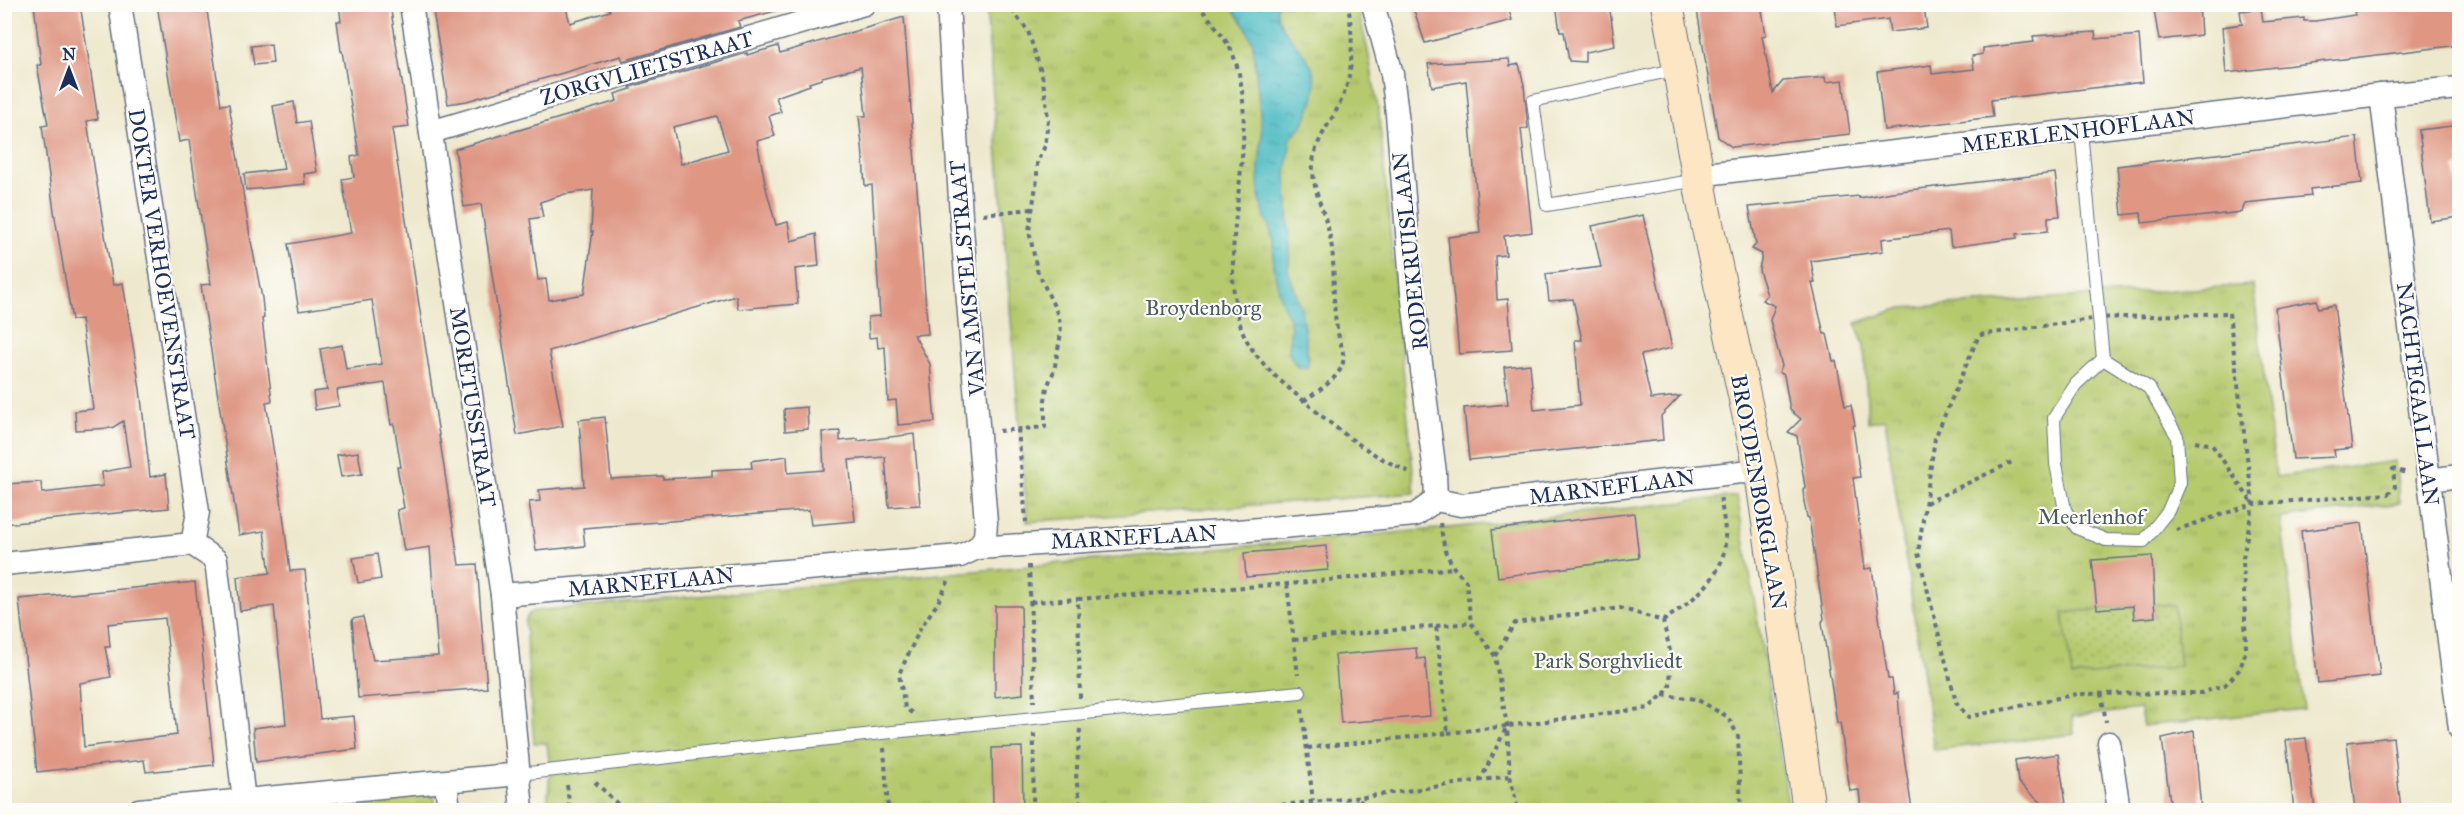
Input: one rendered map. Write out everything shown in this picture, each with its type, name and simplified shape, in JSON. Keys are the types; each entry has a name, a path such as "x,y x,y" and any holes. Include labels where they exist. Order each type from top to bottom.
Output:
{"street":[{"name":"DOKTER VERHOEVENSTRAAT","path":"120,4 198,512 192,544"},
{"name":"MORETUSSTRAAT","path":"411,4 502,595 522,810"},
{"name":"ZORGVLIETSTRAAT","path":"431,132 864,4"},
{"name":"VAN AMSTELSTRAAT","path":"948,4 961,216 986,522 985,537 969,552"},
{"name":"RODEKRUISLAAN","path":"1373,4 1392,74 1412,292 1435,473 1436,500"},
{"name":"BROYDENBORGLAAN","path":"1667,4 1698,178 1761,473 1809,810"},
{"name":"MEERLENHOFLAAN","path":"1698,178 2381,95 2460,88"},
{"name":"NACHTEGAALLAAN","path":"2381,95 2460,729"},
{"name":"MARNEFLAAN","path":"502,595 969,552 1028,543 1237,531 1415,515 1436,500 1461,505 1741,472 1761,473"},
{"path":"2428,480 2460,476"},
{"path":"4,564 192,544 216,560 244,801"},
{"path":"2109,743 2120,810"},
{"path":"139,810 519,774"},
{"path":"446,782 448,810"}],"lane":[{"path":"1679,69 1533,101 1547,205 1698,178"},
{"path":"2081,131 2103,359"},
{"path":"2103,359 2149,388 2177,436 2180,483 2168,511 2144,541 2106,540 2078,528 2065,510 2056,464 2054,418 2076,384 2103,359"},
{"path":"519,774 882,733 1300,692"}],"path":[{"path":"980,433 1045,427 1047,387 1054,371 1061,333 1059,317 1037,270 1029,231 1037,179 1037,162 1045,146 1048,120 1042,75 1028,31 1008,4"},
{"path":"1197,4 1222,34 1231,51 1240,88 1242,160 1232,254 1234,299 1246,338 1268,371 1336,429 1399,467 1418,474 1435,473"},
{"path":"1304,401 1332,379 1341,368 1344,357 1337,332 1331,243 1313,180 1313,160 1341,100 1347,81 1353,40 1348,4"},
{"path":"961,216 1032,209"},
{"path":"1018,429 1028,543"},
{"path":"2177,436 2212,445 2253,504"},
{"path":"1925,503 2012,462"},
{"path":"2144,541 2253,504 2388,494 2394,487 2393,469 2428,480"},
{"path":"1663,621 1695,598 1720,567 1725,543 1718,475"},
{"path":"1436,500 1445,551 1454,568 1466,581 1471,623 1495,656 1507,726 1510,776 1518,810"},
{"path":"930,729 905,708 899,674 921,627 969,552"},
{"path":"1029,566 1035,719 1033,810"},
{"path":"1031,602 1287,584 1454,568"},
{"path":"1078,599 1081,713 1076,779 1082,810"},
{"path":"1495,656 1515,623 1620,608 1663,621"},
{"path":"1307,748 1650,708 1670,688 1671,655 1663,621"},
{"path":"1294,640 1471,623"},
{"path":"1436,626 1448,733"},
{"path":"2101,693 2109,743"},
{"path":"1662,695 1696,699 1728,717 1738,736 1742,810"},
{"path":"1480,781 1507,726"},
{"path":"882,733 888,808"},
{"path":"579,767 624,810"},
{"path":"566,769 570,810"},
{"path":"1228,810 1364,797 1510,776"},
{"path":"1353,810 1364,797"},
{"path":"879,810 888,808 895,810"}],"green space":[{"name":"Broydenborg","path":"986,5 1357,5 1379,114 1415,493 1027,522"},
{"name":"Meerlenhof","path":"2253,285 2276,477 2395,461 2400,503 2281,518 2304,709 2143,726 2140,709 2072,717 2074,734 1934,750 1885,419 1868,422 1864,346 1856,323 1902,308"},
{"name":"Park Sorghvliedt","path":"1737,496 1789,810 547,810 550,770 547,743 534,743 525,622 528,615 534,611 1458,527"},
{"path":"2154,604 2174,606 2180,666 2072,677 2063,613 2133,606 2135,619 2155,617"},
{"path":"428,790 434,796 436,810 228,810"}],"water":[{"path":"1230,5 1277,5 1278,18 1283,29 1308,59 1314,72 1315,87 1311,106 1303,124 1291,138 1286,174 1290,251 1288,270 1301,308 1308,358 1308,366 1301,369 1296,366 1289,353 1291,323 1281,300 1273,266 1274,241 1260,202 1258,181 1262,133 1253,44 1246,27"}],"building":[{"path":"34,4 80,4 98,119 87,121 113,285 123,283 140,389 150,477 166,474 169,508 4,524 4,484 41,482 42,493 103,486 102,472 130,467 123,421 112,428 76,430 75,411 93,409 81,319 72,320 54,211 42,126 48,125 37,65 41,65"},
{"path":"157,4 204,4 205,11 207,11 221,105 229,104 262,298 264,318 262,319 272,401 266,402 290,571 305,570 320,719 354,716 357,749 256,762 253,728 286,724 274,606 240,611 237,577 270,573 264,531 239,535 201,285 211,284 189,140 179,142"},
{"path":"339,4 390,4 409,127 392,129 459,565 477,564 487,688 358,698 352,619 363,617 373,660 438,656 430,547 404,551 397,510 404,508 397,467 401,467 394,424 391,425 385,383 337,390 339,406 315,410 313,392 327,390 320,349 342,345 346,369 382,364 372,300 299,311 288,244 351,233 342,179 354,177 351,157 359,155 337,21 341,21"},
{"path":"432,4 565,4 570,23 610,11 608,4 778,4 779,10 738,21 740,27 623,61 621,56 467,101 448,104"},
{"path":"1412,4 1507,4 1512,20 1425,43"},
{"path":"1556,4 1609,4 1615,46 1585,52 1585,62 1569,61 1564,32 1560,32"},
{"path":"1696,4 1761,4 1766,35 1762,36 1773,93 1783,81 1825,77 1826,82 1843,80 1850,134 1732,147 1718,137"},
{"path":"1835,4 1921,4 1924,7 1927,28 1890,32 1888,19 1837,26"},
{"path":"2153,4 2199,4 2201,35 2159,40"},
{"path":"2414,4 2460,4 2460,45 2226,73 2222,27 2242,24 2240,11 2261,8 2263,22 2304,18 2304,21 2315,21 2355,15 2354,11"},
{"path":"904,17 928,334 914,335 930,364 935,422 898,425 896,400 888,401 885,347 878,348 877,337 869,338 868,317 880,316 872,185 865,186 859,116 866,116 861,67 822,77 822,79 809,83 810,85 776,97 781,112 769,116 775,136 757,141 776,225 788,222 791,241 816,234 819,266 795,269 798,304 738,309 736,296 549,351 563,426 517,435 481,204 464,207 455,149 617,101 615,94 631,89 630,87 747,53 747,55 778,46 780,53","holes":["717,116 728,150 681,164 673,127","593,190 591,232 593,231 584,294 549,300 546,279 538,280 530,219 543,217 540,202 565,194"]},
{"path":"2095,32 2096,39 2139,35 2143,82 1991,100 1993,117 1884,130 1877,72 1931,65 1932,74 1974,69 1972,56 1983,54 1983,48 2034,42 2033,36"},
{"path":"271,44 273,63 254,65 251,46"},
{"path":"1509,59 1510,66 1519,64 1524,85 1528,128 1521,129 1532,232 1504,236 1506,255 1495,256 1497,300 1508,299 1512,350 1459,354 1448,237 1480,233 1466,81 1432,87 1428,64"},
{"path":"294,102 297,123 309,121 317,172 304,174 305,184 246,190 244,174 284,169 273,106"},
{"path":"2460,125 2460,167 2455,168 2460,217 2430,221 2419,130"},
{"path":"2357,137 2362,183 2310,189 2311,196 2245,203 2242,212 2142,223 2141,213 2122,215 2117,166"},
{"path":"2055,173 2060,216 2048,217 2048,231 2017,234 2017,238 1951,247 1949,231 1882,239 1883,251 1811,261 1815,283 1812,283 1824,334 1827,334 1833,361 1836,361 1845,406 1851,405 1855,425 1853,426 1860,477 1853,478 1865,569 1872,568 1888,679 1892,679 1894,694 1898,693 1901,736 1912,810 1861,810 1859,790 1850,791 1840,722 1837,723 1809,518 1804,502 1803,489 1805,487 1797,436 1788,432 1801,419 1790,410 1784,375 1779,372 1782,366 1770,320 1775,306 1762,300 1767,295 1759,270 1762,254 1752,249 1756,244 1749,207 1859,196 1859,198"},
{"path":"1643,215 1672,348 1641,355 1651,399 1680,396 1661,416 1663,440 1469,460 1464,408 1508,404 1504,367 1530,364 1534,410 1580,405 1575,340 1582,340 1573,299 1549,301 1546,274 1601,267 1592,226"},
{"path":"2317,300 2318,308 2334,305 2352,448 2334,450 2335,457 2293,459 2275,308"},
{"path":"807,407 808,429 785,431 784,409"},
{"path":"605,417 611,479 712,476 712,470 752,468 751,461 787,456 788,473 824,470 822,432 840,431 840,441 914,434 920,505 889,507 885,457 849,460 855,521 811,525 809,510 583,528 585,546 536,551 529,502 540,501 539,490 584,486 579,420"},
{"path":"358,452 362,474 341,477 337,455"},
{"path":"1634,513 1639,558 1498,577 1492,530"},
{"path":"2362,523 2380,676 2318,683 2301,531"},
{"path":"1326,546 1328,570 1246,577 1244,553"},
{"path":"377,554 381,579 358,583 353,558"},
{"path":"2152,556 2155,617 2134,619 2133,606 2097,609 2092,560"},
{"path":"195,582 214,765 146,772 144,760 37,772 19,599","holes":["165,618 177,735 84,747 80,683 111,677 105,647 110,647 108,624"]},
{"path":"995,606 1021,606 1023,694 995,697"},
{"path":"1416,648 1417,659 1425,658 1430,716 1341,723 1335,655"},
{"path":"2194,731 2201,810 2171,810 2162,738"},
{"path":"2393,737 2401,810 2355,810 2347,742"},
{"path":"2306,738 2315,810 2294,810 2286,740"},
{"path":"1022,747 1023,810 993,810 992,748"},
{"path":"2058,754 2067,810 2050,810 2018,782 2015,760"}]}
